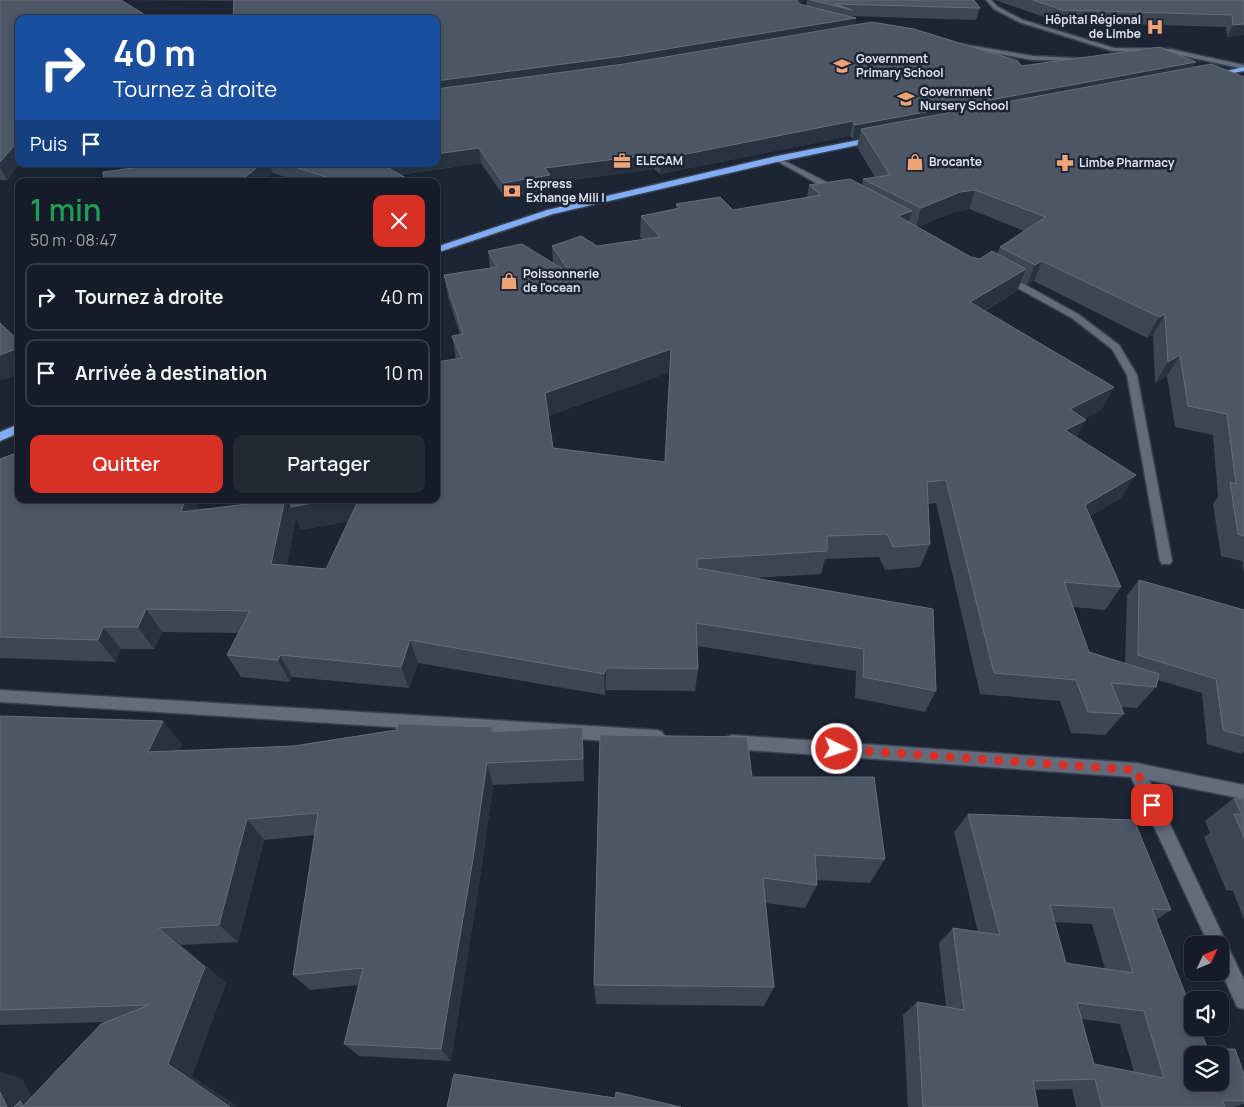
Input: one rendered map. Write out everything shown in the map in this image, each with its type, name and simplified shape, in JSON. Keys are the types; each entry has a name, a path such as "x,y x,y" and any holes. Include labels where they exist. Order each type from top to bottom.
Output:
{"highway":[{"path":"1205,76 1244,68"},
{"path":"440,249 550,212 777,159 884,137"},
{"path":"0,436 15,430"}],"street":[{"path":"988,0 996,8 1021,21 1105,48 1114,50 1170,51 1244,68"},
{"path":"949,44 1033,58 1094,58"},
{"path":"1113,56 1170,51"},
{"path":"777,159 845,195"},
{"path":"995,272 1075,316 1116,348 1132,375 1166,561"},
{"path":"0,696 668,737"},
{"path":"717,741 1136,770 1244,792"},
{"path":"1136,770 1214,936"},
{"path":"1229,968 1244,1000"}],"building":[{"path":"0,0 121,0 145,15 15,15 15,145 0,162"},
{"path":"234,0 797,0 799,4 856,18 624,56 440,80 440,15 233,15"},
{"path":"811,0 974,0 980,8 835,4 852,10"},
{"path":"1033,0 1244,0 1244,24 1233,25 1232,15 1063,10"},
{"path":"872,22 914,29 1018,61 1021,66 1160,47 1196,62 855,125 853,121 661,159 654,154 545,168 550,175 503,183 479,148 440,153 440,88 624,64"},
{"path":"1211,64 1244,77 1244,536 1238,534 1230,482 1236,484 1227,414 1188,406 1180,355 1168,362 1165,314 1159,317 1042,261 1035,265 1000,247 1046,217 975,190 960,192 921,208 863,179 890,175 861,129"},
{"path":"140,167 257,167 244,178 104,178 103,172"},
{"path":"295,167 387,167 406,178 329,178"},
{"path":"850,179 912,211 898,216 971,257 980,259 992,251 1026,269 970,302 1114,387 1070,409 1086,420 1065,430 1136,475 1085,505 1121,587 1064,582 1089,652 1159,674 1156,687 1111,683 1124,714 1088,712 1076,680 994,673 946,480 927,482 930,544 893,547 887,534 827,536 827,551 697,559 697,568 933,609 936,691 863,677 864,649 696,623 698,669 606,668 604,674 410,640 401,667 280,655 278,660 227,655 250,611 146,609 138,627 103,627 98,640 0,637 0,459 15,453 15,503 184,503 181,512 247,503 284,503 271,564 326,569 357,503 440,503 440,361 462,358 452,336 463,334 444,275 497,267 488,251 522,244 571,274 552,246 581,236 597,246 660,237 641,216 680,208 676,204 720,197 733,210 821,195 809,185","holes":["671,349 665,462 553,448 545,393"]},
{"path":"0,323 15,337 15,349 0,355"},
{"path":"290,503 312,503 291,507"},
{"path":"1139,580 1244,610 1244,736 1223,730 1216,679 1138,655"},
{"path":"0,716 163,721 148,752 294,746 396,730 398,724 492,727 491,732 582,727 583,759 487,763 441,1049 344,1044 363,968 293,975 318,813 247,819 219,925 158,928 205,967 168,1064 230,1107 14,1107 20,1101 23,1106 101,1024 149,1005 0,1010"},
{"path":"600,735 747,737 752,777 874,777 885,859 815,855 817,885 763,878 774,987 594,985"},
{"path":"1234,798 1244,799 1244,837 1234,814 1242,815"},
{"path":"968,814 1134,820 1171,910 1152,909 1184,991 1184,1036 1202,1036 1207,1046 1184,1046 1184,1091 1229,1091 1229,1049 1235,1049 1244,1074 1244,1101 1222,1100 1225,1107 1102,1107 1095,1079 1033,1081 1038,1107 923,1107 917,1002 964,1010 953,928 1000,935","holes":["1050,905 1113,908 1133,973 1066,963","1077,1003 1144,1011 1164,1078 1094,1064"]},
{"path":"454,1074 615,1098 616,1092 681,1107 447,1107"},
{"path":"0,1092 7,1107 0,1107"}],"place":[{"name":"Hôpital Régional de Limbe","path":"1155,27"},
{"name":"Government Primary School","path":"842,66"},
{"name":"Government Nursery School","path":"906,99"},
{"name":"ELECAM","path":"622,161"},
{"name":"Brocante","path":"915,162"},
{"name":"Limbe Pharmacy","path":"1065,163"},
{"name":"Express Exhange Mili I","path":"512,191"},
{"name":"Poissonnerie de l'ocean","path":"509,281"}],"route":[{"path":"837,749 1136,770 1152,805"}]}
